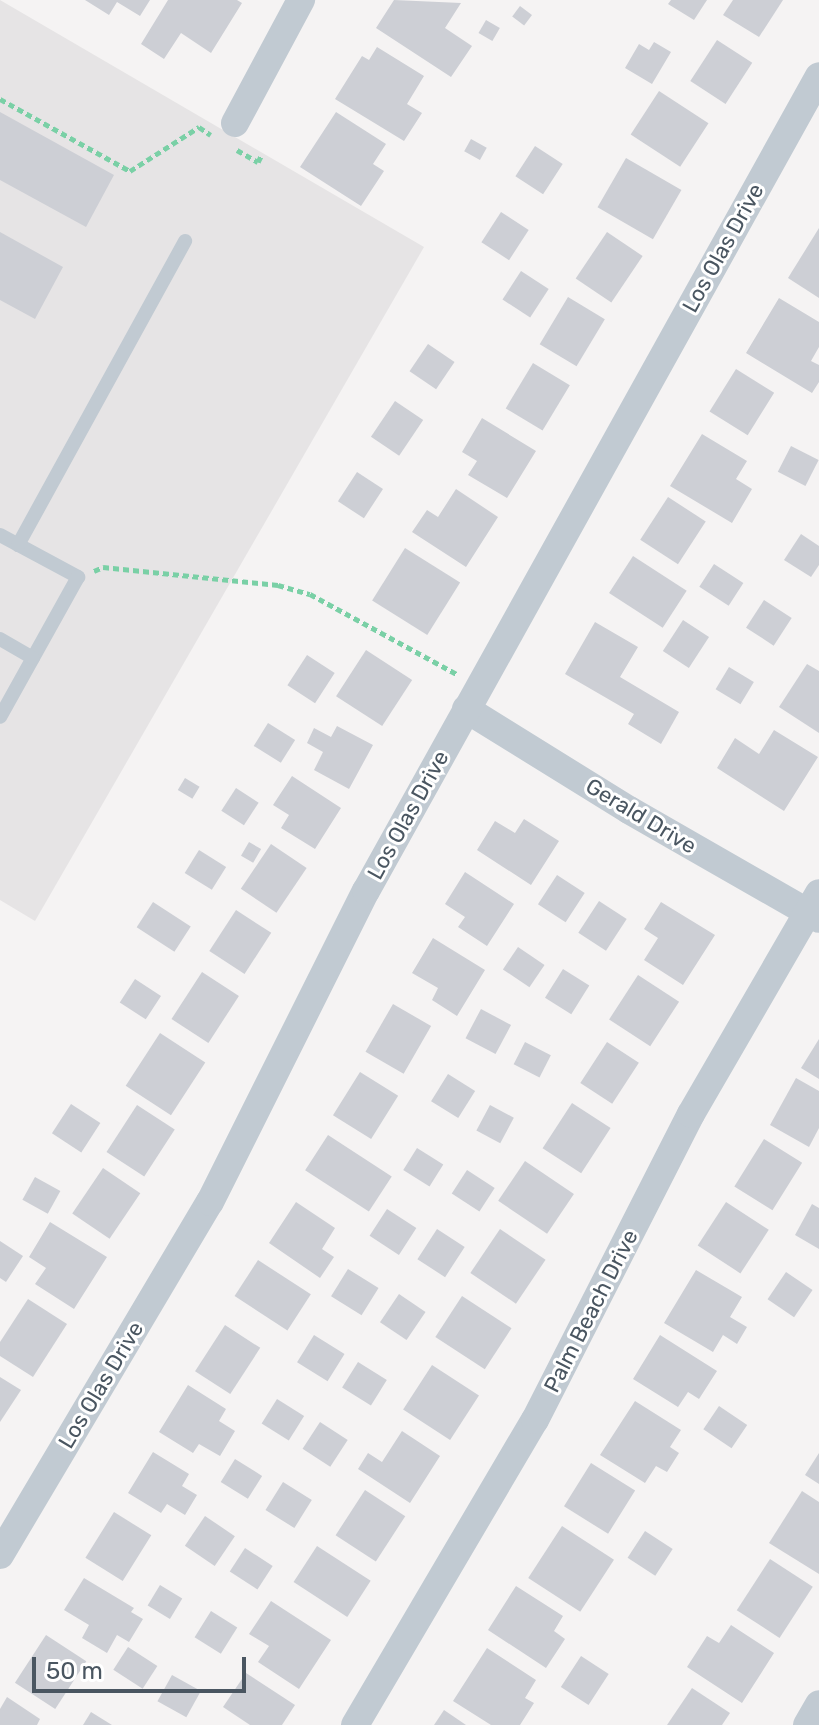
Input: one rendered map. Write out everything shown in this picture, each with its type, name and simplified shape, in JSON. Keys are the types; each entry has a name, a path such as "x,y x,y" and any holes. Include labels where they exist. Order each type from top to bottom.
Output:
{"street":[{"path":"231,138 301,0"},
{"name":"Los Olas Drive","path":"0,1555 210,1202 359,904 819,76"},
{"name":"Gerald Drive","path":"472,698 629,810 815,908"},
{"name":"Palm Beach Drive","path":"355,1725 535,1420 691,1114 815,908"},
{"path":"807,1725 819,1704"}],"lane":[{"path":"18,545 185,241"},
{"path":"0,535 78,577 0,717"},
{"path":"0,639 33,658"}],"path":[{"path":"0,99 130,171 199,127 231,138 258,162 261,156"},
{"path":"78,577 103,567 278,585 310,594 472,698"}],"shaded area":[{"path":"0,0 424,247 35,921 0,900"}],"building":[{"path":"85,0 150,0 140,16 117,2 109,15"},
{"path":"168,0 237,0 242,3 211,53 181,33 164,59 141,44"},
{"path":"394,0 461,3 445,28 472,46 451,77 376,28"},
{"path":"671,0 707,0 694,20 668,4"},
{"path":"733,0 783,0 759,37 723,15"},
{"path":"520,6 532,15 524,25 512,16"},
{"path":"486,20 500,28 492,41 478,33"},
{"path":"717,40 752,63 726,104 690,81"},
{"path":"654,42 671,52 652,84 625,68 639,44 649,50"},
{"path":"377,47 424,76 407,104 422,113 404,141 335,99 362,56 369,60"},
{"path":"659,91 708,123 680,167 631,135"},
{"path":"0,112 114,175 86,227 0,180"},
{"path":"336,112 386,144 373,164 384,171 361,206 300,167"},
{"path":"471,139 487,148 480,160 464,151"},
{"path":"535,146 563,164 543,194 515,176"},
{"path":"626,158 681,190 653,239 598,207"},
{"path":"501,212 529,230 509,260 481,242"},
{"path":"819,228 819,298 788,278"},
{"path":"0,232 63,267 35,319 0,300"},
{"path":"607,232 643,256 611,302 576,278"},
{"path":"521,271 549,289 530,317 502,300"},
{"path":"568,297 605,319 577,366 540,344"},
{"path":"779,298 819,322 819,347 811,361 819,365 819,382 812,393 746,353"},
{"path":"428,344 455,362 436,389 410,371"},
{"path":"533,363 570,385 543,431 506,408"},
{"path":"736,369 774,393 748,435 710,411"},
{"path":"395,401 423,420 399,456 371,437"},
{"path":"482,418 536,451 507,498 468,475 477,461 462,452"},
{"path":"702,434 747,461 736,479 752,489 732,523 670,486"},
{"path":"791,446 819,460 805,486 778,472"},
{"path":"357,472 383,489 364,518 338,501"},
{"path":"456,489 498,517 466,567 412,532 427,510 438,517"},
{"path":"668,497 706,522 678,564 640,540"},
{"path":"801,534 819,546 819,565 811,577 784,560"},
{"path":"405,548 460,582 427,635 372,601"},
{"path":"633,556 687,591 663,628 609,593"},
{"path":"714,564 743,583 729,606 699,587"},
{"path":"764,600 792,618 774,646 746,628"},
{"path":"683,620 709,637 689,668 663,651"},
{"path":"595,622 638,647 620,677 679,712 661,744 628,724 634,714 565,674"},
{"path":"366,650 412,680 382,726 336,696"},
{"path":"307,655 335,673 315,703 287,685"},
{"path":"807,664 819,671 819,733 779,707"},
{"path":"729,667 754,682 740,704 716,689"},
{"path":"268,723 295,740 281,763 254,746"},
{"path":"337,726 373,745 349,789 314,770 323,752 307,743 314,728 331,737"},
{"path":"774,730 818,757 784,811 717,768 735,738 759,754"},
{"path":"292,776 341,808 315,849 281,828 289,815 273,805"},
{"path":"185,778 200,787 192,799 178,790"},
{"path":"236,788 259,803 244,825 221,811"},
{"path":"524,819 559,841 531,885 477,850 495,821 515,833"},
{"path":"249,842 261,849 253,863 241,856"},
{"path":"271,844 307,868 276,913 241,889"},
{"path":"199,850 226,867 212,890 185,873"},
{"path":"465,872 514,904 487,946 458,927 465,917 445,904"},
{"path":"557,875 585,893 566,922 538,904"},
{"path":"599,901 627,919 606,951 578,933"},
{"path":"153,902 191,927 174,952 137,927"},
{"path":"661,902 715,935 683,985 644,960 658,938 644,929"},
{"path":"236,910 271,933 245,974 209,951"},
{"path":"433,938 485,970 457,1016 432,1000 438,988 412,973"},
{"path":"518,947 545,965 529,987 503,969"},
{"path":"563,969 589,985 571,1014 545,998"},
{"path":"202,972 239,996 208,1043 172,1019"},
{"path":"638,975 679,1002 650,1046 609,1019"},
{"path":"135,979 161,996 146,1019 120,1002"},
{"path":"393,1004 431,1026 404,1074 366,1052"},
{"path":"481,1009 511,1025 496,1054 466,1038"},
{"path":"160,1033 205,1062 171,1115 126,1086"},
{"path":"819,1039 819,1079 801,1068"},
{"path":"525,1042 551,1055 539,1077 514,1064"},
{"path":"607,1042 639,1063 612,1104 580,1083"},
{"path":"360,1072 398,1096 371,1139 333,1115"},
{"path":"448,1074 475,1091 458,1118 431,1101"},
{"path":"796,1078 819,1091 819,1128 809,1147 770,1125"},
{"path":"572,1103 611,1128 581,1173 543,1148"},
{"path":"71,1104 100,1123 81,1152 52,1133"},
{"path":"137,1105 175,1130 144,1176 107,1152"},
{"path":"490,1105 514,1118 500,1143 476,1131"},
{"path":"328,1135 392,1176 369,1212 305,1170"},
{"path":"764,1139 802,1163 772,1210 734,1186"},
{"path":"417,1148 443,1164 430,1186 403,1170"},
{"path":"525,1161 574,1194 547,1234 498,1201"},
{"path":"103,1168 140,1193 110,1239 72,1214"},
{"path":"467,1170 495,1188 479,1211 452,1193"},
{"path":"35,1177 60,1191 48,1214 22,1200"},
{"path":"296,1202 335,1228 322,1249 334,1257 320,1278 269,1243"},
{"path":"726,1202 769,1230 740,1273 698,1246"},
{"path":"812,1204 819,1208 819,1249 795,1235"},
{"path":"387,1209 416,1228 399,1255 370,1236"},
{"path":"50,1222 107,1257 74,1309 35,1284 46,1268 29,1257"},
{"path":"437,1229 465,1247 445,1277 417,1259"},
{"path":"500,1229 546,1260 516,1304 470,1273"},
{"path":"0,1241 23,1256 6,1282 0,1278"},
{"path":"258,1260 311,1294 287,1330 235,1296"},
{"path":"348,1269 379,1288 362,1315 331,1296"},
{"path":"696,1270 742,1297 730,1317 747,1327 737,1344 723,1335 713,1352 664,1323"},
{"path":"786,1272 813,1290 794,1317 768,1299"},
{"path":"399,1294 426,1312 407,1340 380,1322"},
{"path":"462,1296 511,1328 485,1369 435,1337"},
{"path":"28,1299 67,1324 33,1377 0,1356 0,1342"},
{"path":"225,1325 260,1348 230,1394 195,1371"},
{"path":"314,1335 345,1354 328,1381 297,1362"},
{"path":"660,1335 717,1371 699,1399 688,1392 678,1407 633,1379"},
{"path":"358,1362 387,1380 371,1405 342,1387"},
{"path":"432,1365 479,1395 450,1440 403,1409"},
{"path":"0,1377 21,1390 0,1422"},
{"path":"188,1385 226,1409 219,1421 235,1431 220,1456 199,1444 193,1453 159,1432"},
{"path":"277,1399 304,1416 289,1441 262,1424"},
{"path":"635,1401 681,1430 670,1447 679,1453 667,1472 656,1466 645,1483 600,1455"},
{"path":"719,1406 747,1425 732,1448 703,1429"},
{"path":"320,1422 348,1440 330,1467 303,1449"},
{"path":"402,1431 440,1456 410,1503 358,1469 368,1453 382,1462"},
{"path":"153,1452 189,1474 182,1486 197,1495 185,1515 167,1504 161,1513 128,1493"},
{"path":"819,1453 819,1484 805,1475"},
{"path":"235,1459 262,1476 248,1499 221,1482"},
{"path":"591,1463 635,1491 608,1534 564,1506"},
{"path":"283,1482 312,1500 294,1528 266,1510"},
{"path":"365,1490 405,1516 376,1561 336,1535"},
{"path":"802,1491 819,1502 819,1574 769,1543"},
{"path":"114,1512 151,1535 123,1581 85,1558"},
{"path":"205,1516 235,1536 215,1566 185,1546"},
{"path":"562,1526 614,1560 580,1612 528,1578"},
{"path":"645,1531 673,1549 655,1576 628,1558"},
{"path":"317,1546 371,1581 347,1617 294,1582"},
{"path":"245,1548 273,1566 257,1589 230,1571"},
{"path":"770,1559 813,1587 780,1638 737,1610"},
{"path":"84,1578 134,1608 131,1612 143,1619 129,1642 117,1635 107,1653 82,1638 89,1625 64,1610"},
{"path":"160,1585 182,1598 170,1619 148,1606"},
{"path":"516,1586 563,1616 554,1631 565,1639 546,1668 488,1630"},
{"path":"271,1601 331,1640 299,1689 258,1662 269,1646 249,1634"},
{"path":"211,1611 237,1627 221,1654 195,1637"},
{"path":"731,1625 774,1653 742,1703 687,1667 707,1636 719,1643"},
{"path":"46,1635 86,1661 55,1709 15,1683"},
{"path":"128,1647 157,1666 143,1689 113,1670"},
{"path":"487,1648 536,1680 525,1698 534,1703 520,1725 491,1725 453,1701"},
{"path":"581,1656 609,1674 589,1705 561,1687"},
{"path":"246,1673 295,1705 282,1725 250,1725 223,1707"},
{"path":"172,1675 201,1691 186,1717 157,1701"},
{"path":"692,1688 730,1713 722,1725 667,1725"},
{"path":"7,1697 40,1719 37,1725 0,1725 0,1709"},
{"path":"444,1710 466,1725 434,1725"},
{"path":"91,1712 112,1725 83,1725"}]}
